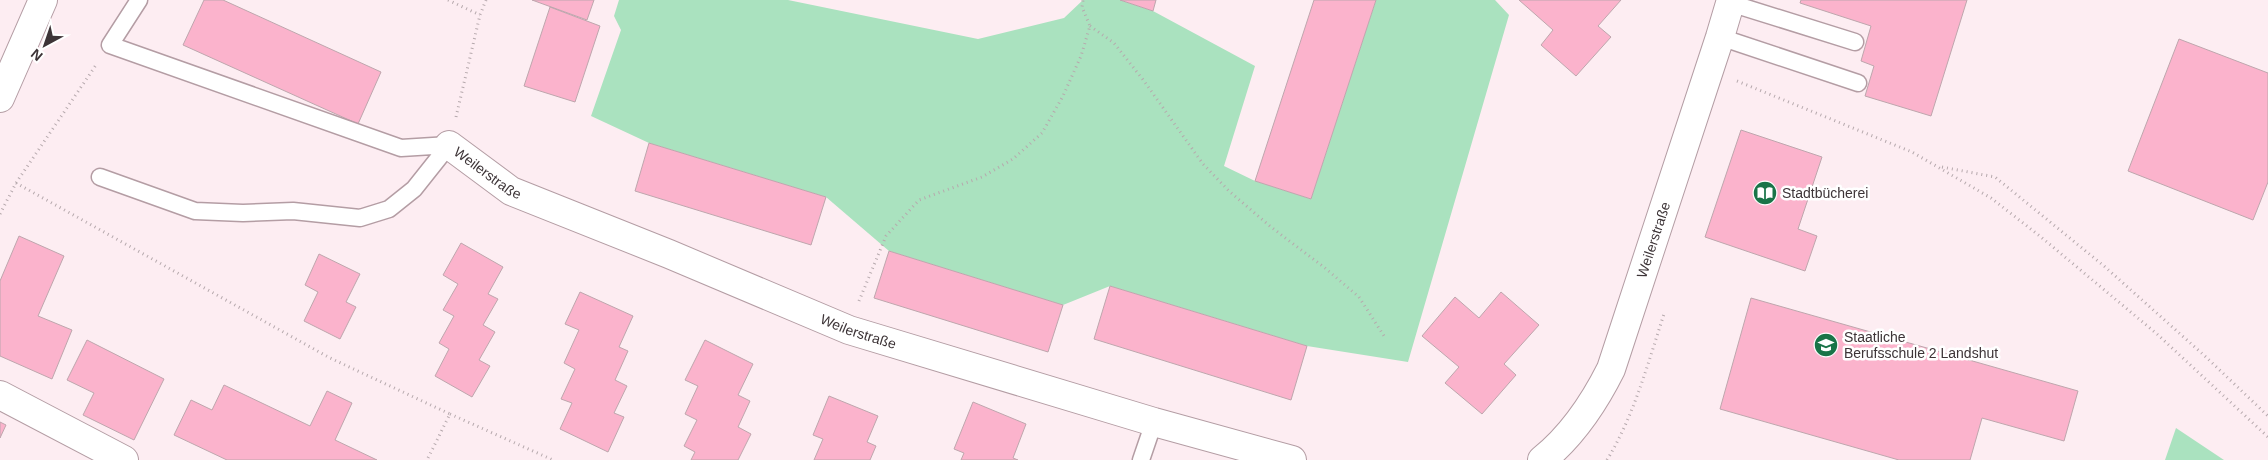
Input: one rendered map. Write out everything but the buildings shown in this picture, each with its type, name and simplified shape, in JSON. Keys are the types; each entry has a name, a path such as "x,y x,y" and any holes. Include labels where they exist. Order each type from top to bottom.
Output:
{"street":[{"path":"0,98 43,0"},
{"name":"Weilerstraße","path":"1542,460 1581,418 1597,396 1611,369 1720,38 1730,2"},
{"name":"Weilerstraße","path":"449,145 511,191 669,254 849,330 1154,422 1292,460"},
{"path":"0,394 124,460"}],"lane":[{"path":"138,0 110,45 401,148 449,145"},
{"path":"1730,2 1855,42"},
{"path":"1720,38 1858,83"},
{"path":"100,177 195,211 244,213 293,211 360,218 389,209 414,189 449,145"},
{"path":"1141,460 1154,422"}],"path":[{"path":"448,0 480,15"},
{"path":"449,145 480,15 486,0"},
{"path":"1083,0 1082,8 1090,26 1114,43 1209,171 1257,215 1326,268 1359,297 1384,336"},
{"path":"849,330 886,236 919,200 982,177 1013,159 1042,133 1067,88 1081,56 1090,26"},
{"path":"0,214 16,183 110,45"},
{"path":"1709,69 1912,152 1991,198 2041,236 2156,334 2268,437"},
{"path":"1938,166 1995,177 2104,266 2206,357 2268,416"},
{"path":"16,183 330,358 553,460"},
{"path":"427,460 450,414"}],"green space":[{"path":"619,0 788,0 978,39 1064,18 1083,0 1120,0 1153,11 1255,66 1224,166 1255,181 1311,199 1376,0 1495,0 1509,15 1408,362 1307,346 1110,286 1063,305 889,251 826,197 649,143 591,116 621,30 614,16"},
{"path":"2176,428 2224,460 2165,460"}],"place":[{"name":"Stadtbücherei","path":"1765,193"},
{"name":"Staatliche Berufsschule 2 Landshut","path":"1826,345"}]}
